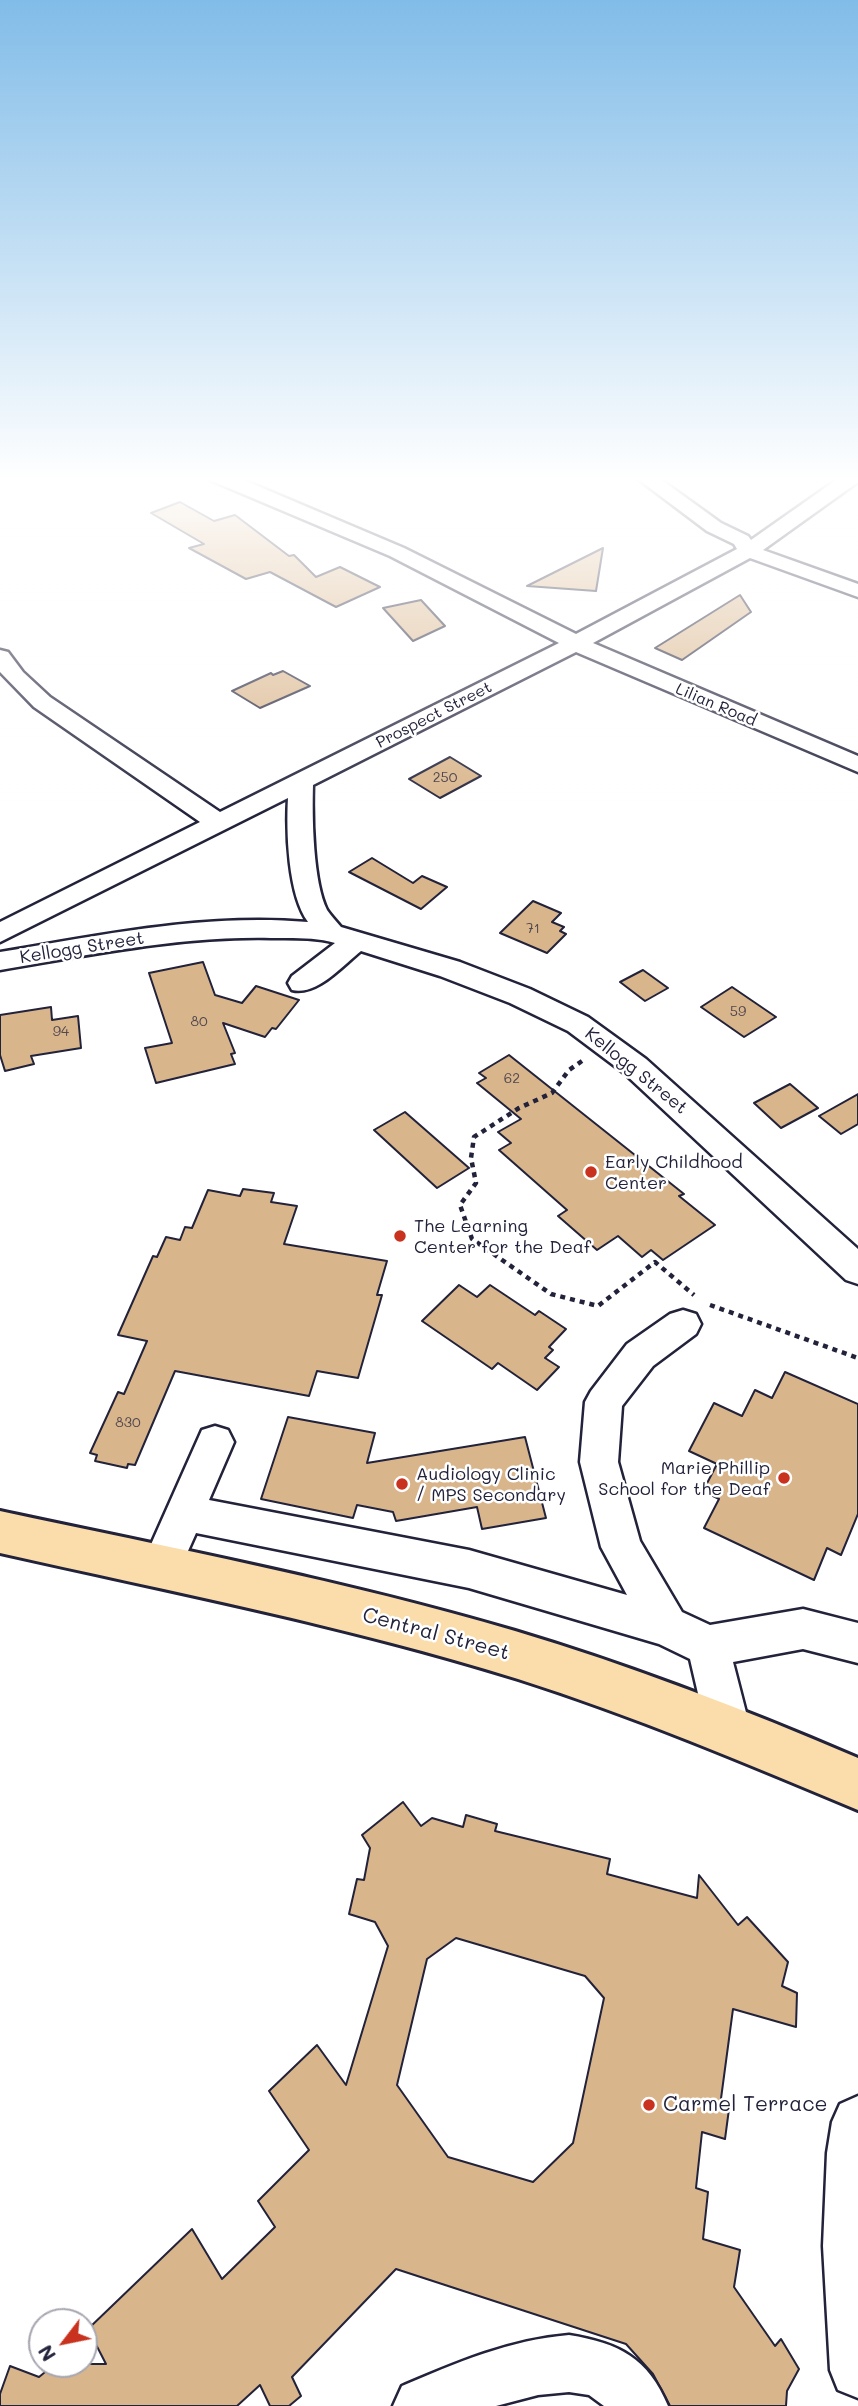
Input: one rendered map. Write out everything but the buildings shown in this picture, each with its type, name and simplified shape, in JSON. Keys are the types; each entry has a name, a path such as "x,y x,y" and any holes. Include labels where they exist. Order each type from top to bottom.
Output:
{"main road":[{"name":"Central Street","path":"0,1532 342,1609 514,1655 609,1685 728,1728 858,1784"}],"street":[{"name":"Lilian Road","path":"467,588 575,644 858,765"},
{"name":"Prospect Street","path":"0,933 575,644 679,588"},
{"path":"0,657 8,680 220,824"},
{"path":"301,782 299,821 309,897 315,913 344,936 302,983"},
{"name":"Kellogg Street","path":"0,961 213,930 258,928 344,936 488,983 552,1009 578,1024 635,1066 858,1270"},
{"path":"667,1626 621,1546 599,1462 604,1402 640,1355 683,1324"},
{"path":"161,1567 215,1442"},
{"path":"184,1513 469,1569 667,1626 708,1646 803,1629 858,1643"},
{"path":"708,1646 728,1728"},
{"path":"858,2122 849,2199 850,2273 858,2370"},
{"path":"422,2406 498,2378 550,2363 578,2362 608,2371 633,2394 639,2406"}],"path":[{"path":"592,1055 569,1070 552,1093 519,1108 474,1137 471,1158 476,1183 460,1205 472,1239 551,1294 598,1306 655,1262 702,1303 858,1358"}],"place":[{"name":"Early Childhood Center","path":"591,1172"},
{"name":"The Learning Center for the Deaf","path":"400,1236"},
{"name":"Marie Phillip School for the Deaf","path":"784,1478"},
{"name":"Audiology Clinic / MPS Secondary","path":"402,1484"},
{"name":"Carmel Terrace","path":"649,2105"}]}
